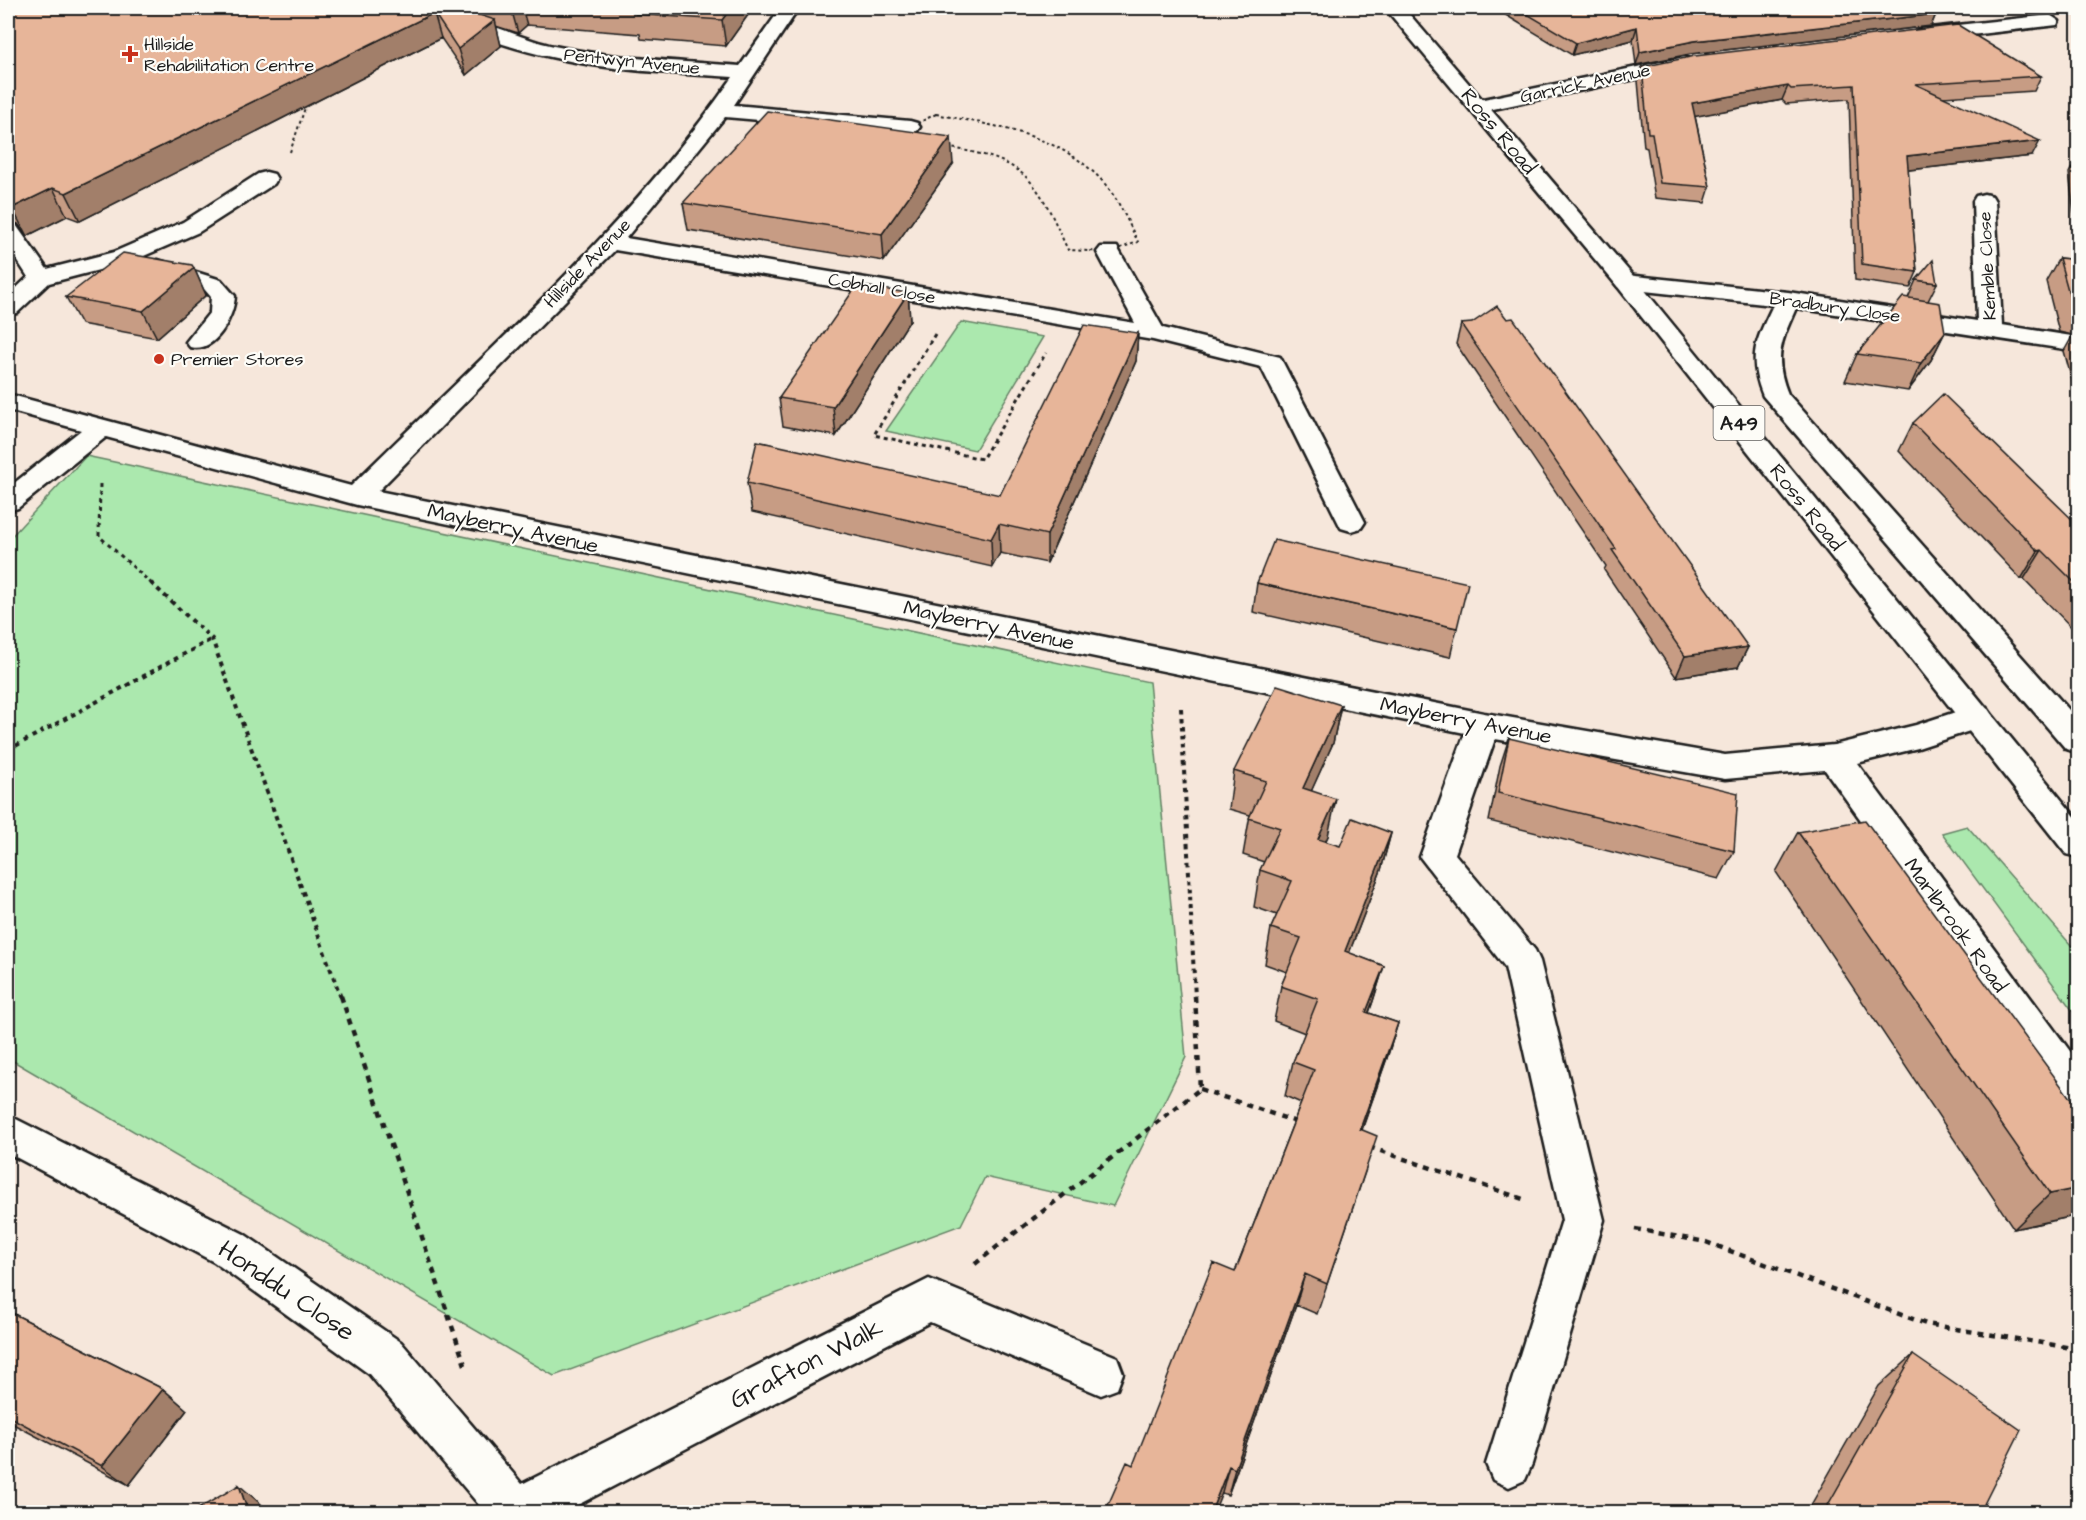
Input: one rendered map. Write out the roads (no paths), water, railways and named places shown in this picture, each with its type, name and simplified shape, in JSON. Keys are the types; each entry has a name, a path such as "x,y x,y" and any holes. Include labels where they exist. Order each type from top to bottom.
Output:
{"main road":[{"name":"Pentwyn Avenue","path":"419,8 518,43 551,52 592,59 744,72"},
{"name":"Hillside Avenue","path":"357,496 610,242 720,110 790,8"},
{"name":"Ross Road","path":"1394,8 1626,282 2079,844"},
{"path":"1897,37 2050,21"},
{"name":"Garrick Avenue","path":"1479,106 1701,60"},
{"path":"720,110 910,127"},
{"path":"8,308 41,278 122,257 191,227 266,179"},
{"name":"Kemble Close","path":"1984,201 1990,330"},
{"path":"8,230 41,278"},
{"name":"Cobhall Close","path":"610,242 1153,333 1271,362 1351,522"},
{"path":"1109,252 1153,333"},
{"path":"122,257 213,285 223,296 222,313 199,342"},
{"name":"Bradbury Close","path":"1626,282 1788,299 2079,344"},
{"path":"1788,299 1764,355 1767,375 1776,396 2079,741"},
{"name":"Mayberry Avenue","path":"8,402 357,496 1484,725 1725,767 1834,757 1918,736 1977,717"},
{"path":"8,502 101,427"},
{"path":"1484,725 1437,857 1522,961 1583,1220 1509,1464"},
{"name":"Marlbrook Road","path":"1834,757 2079,1092"},
{"name":"Honddu Close","path":"8,1133 229,1248 385,1358 515,1512"},
{"name":"Grafton Walk","path":"515,1512 929,1300 1101,1373"}],"place":[{"name":"Hillside Rehabilitation Centre","path":"130,54"},
{"name":"Premier Stores","path":"159,359"}]}
